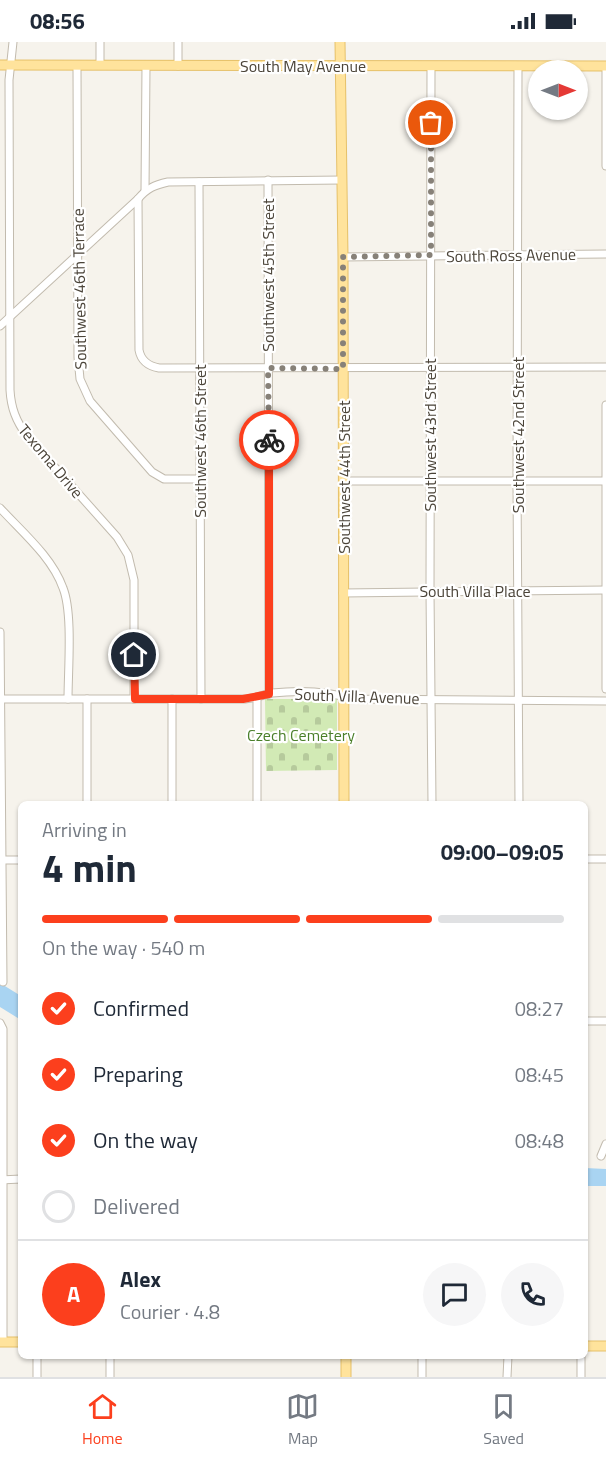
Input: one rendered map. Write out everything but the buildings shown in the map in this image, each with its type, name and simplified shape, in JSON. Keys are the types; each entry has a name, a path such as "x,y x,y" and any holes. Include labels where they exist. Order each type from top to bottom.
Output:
{"main road":[{"name":"Southwest 44th Street","path":"340,42 343,257 344,801"},
{"name":"South May Avenue","path":"0,65 606,66"},
{"path":"588,1341 606,1341"},
{"path":"2,1342 18,1342"},
{"path":"588,1346 606,1346"},
{"path":"346,1359 346,1377"}],"street":[{"name":"Texoma Drive","path":"13,42 9,80 9,318 12,407 16,420 27,436 117,537 131,563 134,588 135,699"},
{"path":"100,42 100,65"},
{"path":"178,42 178,66"},
{"name":"Southwest 46th Terrace","path":"77,66 78,368 86,396 152,472 164,479 200,479"},
{"path":"145,191 146,66"},
{"name":"Southwest 43rd Street","path":"431,66 432,801"},
{"name":"Southwest 42nd Street","path":"518,66 519,801"},
{"path":"606,66 606,166"},
{"name":"Southwest 45th Street","path":"268,180 269,694"},
{"path":"0,327 153,186 168,182 342,180"},
{"name":"Southwest 46th Street","path":"199,182 201,699"},
{"path":"138,199 139,346 141,357 155,368 606,367"},
{"name":"South Ross Avenue","path":"343,257 606,254"},
{"path":"606,405 606,689"},
{"path":"344,481 606,481"},
{"path":"0,508 52,567 66,595 68,699"},
{"name":"South Villa Place","path":"343,593 606,590"},
{"path":"0,632 3,982"},
{"name":"South Villa Avenue","path":"1,699 257,698 269,694 335,693 354,699 606,701"},
{"path":"257,698 257,801"},
{"path":"87,699 87,801"},
{"path":"172,699 172,801"},
{"path":"588,860 606,859"},
{"path":"1,860 18,860"},
{"path":"588,1021 606,1021"},
{"path":"0,1023 3,1029 2,1342"},
{"path":"601,1156 606,1144"},
{"path":"1,1180 18,1179"},
{"path":"37,1359 37,1377"},
{"path":"110,1359 110,1377"},
{"path":"422,1359 422,1377"},
{"path":"507,1377 508,1359"},
{"path":"581,1359 581,1377"}],"green space":[{"name":"Czech Cemetery","path":"265,699 337,699 337,770 266,771"}],"water":[{"path":"0,983 18,994 18,1018 0,1007"},
{"path":"588,1168 606,1169 606,1186 588,1186"}],"way so far":[{"path":"269,440 268,368 343,369 343,257 431,255 431,123"}],"route":[{"path":"134,655 135,699 250,699 269,694 269,440"}]}
